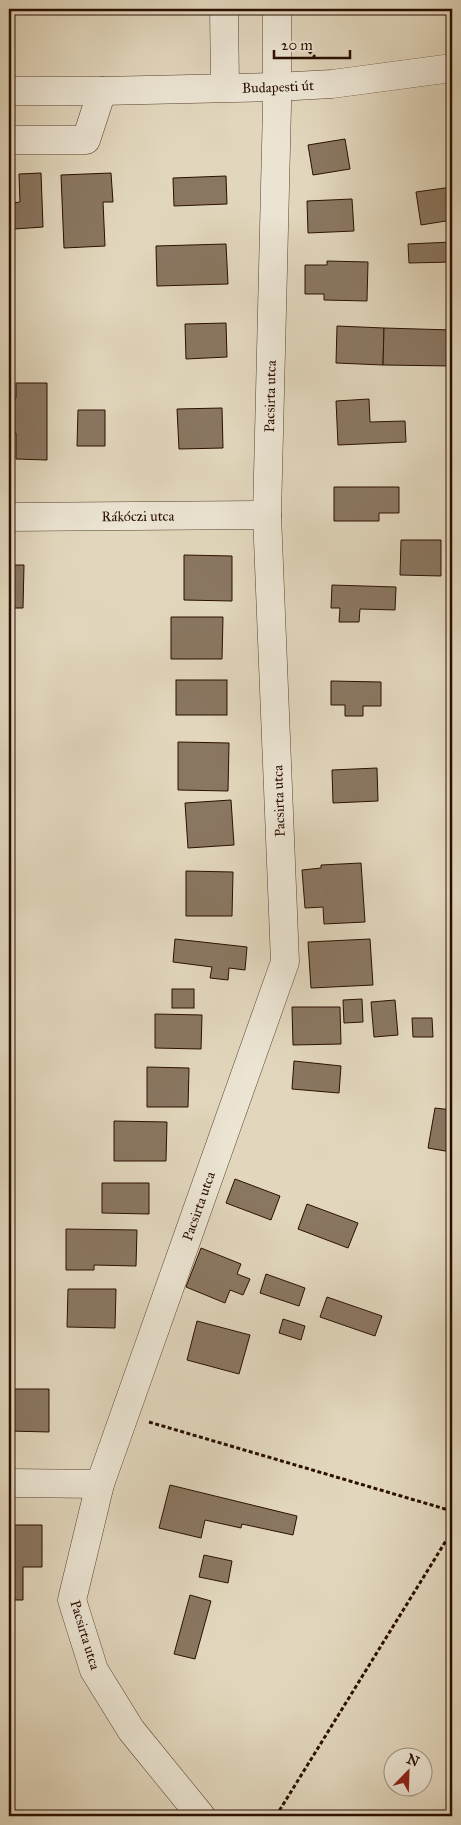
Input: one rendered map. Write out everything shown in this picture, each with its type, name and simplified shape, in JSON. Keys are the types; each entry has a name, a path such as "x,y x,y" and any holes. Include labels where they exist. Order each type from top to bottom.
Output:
{"street":[{"path":"224,9 225,87"},
{"name":"Pacsirta utca","path":"200,1816 131,1730 94,1670 72,1600 100,1484 285,962 267,515 277,9"},
{"name":"Budapesti út","path":"9,91 276,87 332,84 452,68"},
{"path":"9,140 86,140 102,91"},
{"name":"Rákóczi utca","path":"9,517 267,515"},
{"path":"9,1483 100,1484"}],"path":[{"path":"125,1415 452,1511"},
{"path":"276,1816 452,1532"}],"building":[{"path":"345,139 350,169 313,175 308,145"},
{"path":"41,173 43,227 14,229 12,203 20,202 19,174"},
{"path":"111,173 113,202 103,202 105,246 64,248 61,175"},
{"path":"226,176 227,204 174,206 173,178"},
{"path":"452,187 452,220 421,225 416,192"},
{"path":"352,199 354,231 308,233 307,201"},
{"path":"452,242 452,262 409,263 408,244"},
{"path":"226,244 228,284 157,286 156,246"},
{"path":"327,261 368,262 367,301 324,300 324,294 305,294 305,265 327,265"},
{"path":"226,323 227,357 186,359 185,324"},
{"path":"337,326 384,328 383,365 336,363"},
{"path":"384,328 452,330 452,366 383,365"},
{"path":"16,383 47,383 47,460 16,459 16,433 9,433 9,398 16,398"},
{"path":"369,399 370,422 405,421 406,442 338,445 336,401"},
{"path":"222,408 223,448 179,449 177,409"},
{"path":"78,410 105,410 105,446 77,446"},
{"path":"334,487 399,487 399,513 379,513 379,521 334,521"},
{"path":"401,540 441,540 441,576 400,575"},
{"path":"184,555 232,556 232,601 184,600"},
{"path":"9,565 24,565 23,608 9,608"},
{"path":"332,585 396,587 395,610 360,609 359,622 339,622 340,608 331,608"},
{"path":"171,617 223,617 222,659 171,659"},
{"path":"176,680 227,680 227,715 176,715"},
{"path":"331,681 381,682 381,706 363,706 363,716 345,716 345,705 331,705"},
{"path":"178,742 229,743 228,791 178,790"},
{"path":"377,768 378,801 333,803 332,770"},
{"path":"9,792 14,793 14,838 9,838"},
{"path":"231,800 234,845 188,848 185,803"},
{"path":"361,863 365,922 324,924 323,907 305,908 302,870 321,868 321,865"},
{"path":"186,871 233,872 232,916 186,916"},
{"path":"175,939 247,947 245,970 229,968 228,980 210,978 212,967 173,962"},
{"path":"370,939 373,985 311,988 308,942"},
{"path":"172,989 194,989 194,1008 172,1008"},
{"path":"362,999 363,1022 344,1023 343,1000"},
{"path":"395,1000 398,1035 374,1037 371,1002"},
{"path":"292,1007 340,1007 341,1044 293,1045"},
{"path":"155,1014 202,1015 201,1049 155,1048"},
{"path":"412,1018 432,1018 433,1037 413,1037"},
{"path":"294,1061 341,1066 339,1093 292,1089"},
{"path":"147,1067 189,1068 188,1107 147,1107"},
{"path":"435,1108 452,1110 451,1152 428,1148"},
{"path":"114,1121 167,1122 166,1161 114,1161"},
{"path":"235,1179 280,1196 271,1220 226,1203"},
{"path":"102,1183 149,1183 149,1214 102,1213"},
{"path":"307,1204 358,1223 348,1248 298,1229"},
{"path":"66,1229 137,1230 136,1266 94,1265 94,1270 66,1270"},
{"path":"201,1248 241,1264 237,1274 250,1279 243,1295 230,1290 225,1303 186,1287"},
{"path":"266,1274 305,1288 299,1306 260,1293"},
{"path":"68,1289 116,1289 115,1328 67,1327"},
{"path":"327,1297 382,1316 375,1336 320,1317"},
{"path":"283,1319 305,1326 301,1340 279,1333"},
{"path":"197,1321 250,1335 239,1374 187,1360"},
{"path":"9,1389 49,1389 49,1432 9,1431"},
{"path":"170,1485 297,1516 293,1535 242,1524 241,1528 205,1520 201,1538 159,1528"},
{"path":"9,1525 42,1525 42,1567 23,1567 23,1600 9,1600"},
{"path":"204,1555 232,1561 228,1583 199,1577"},
{"path":"190,1595 211,1601 195,1659 174,1654"}]}
